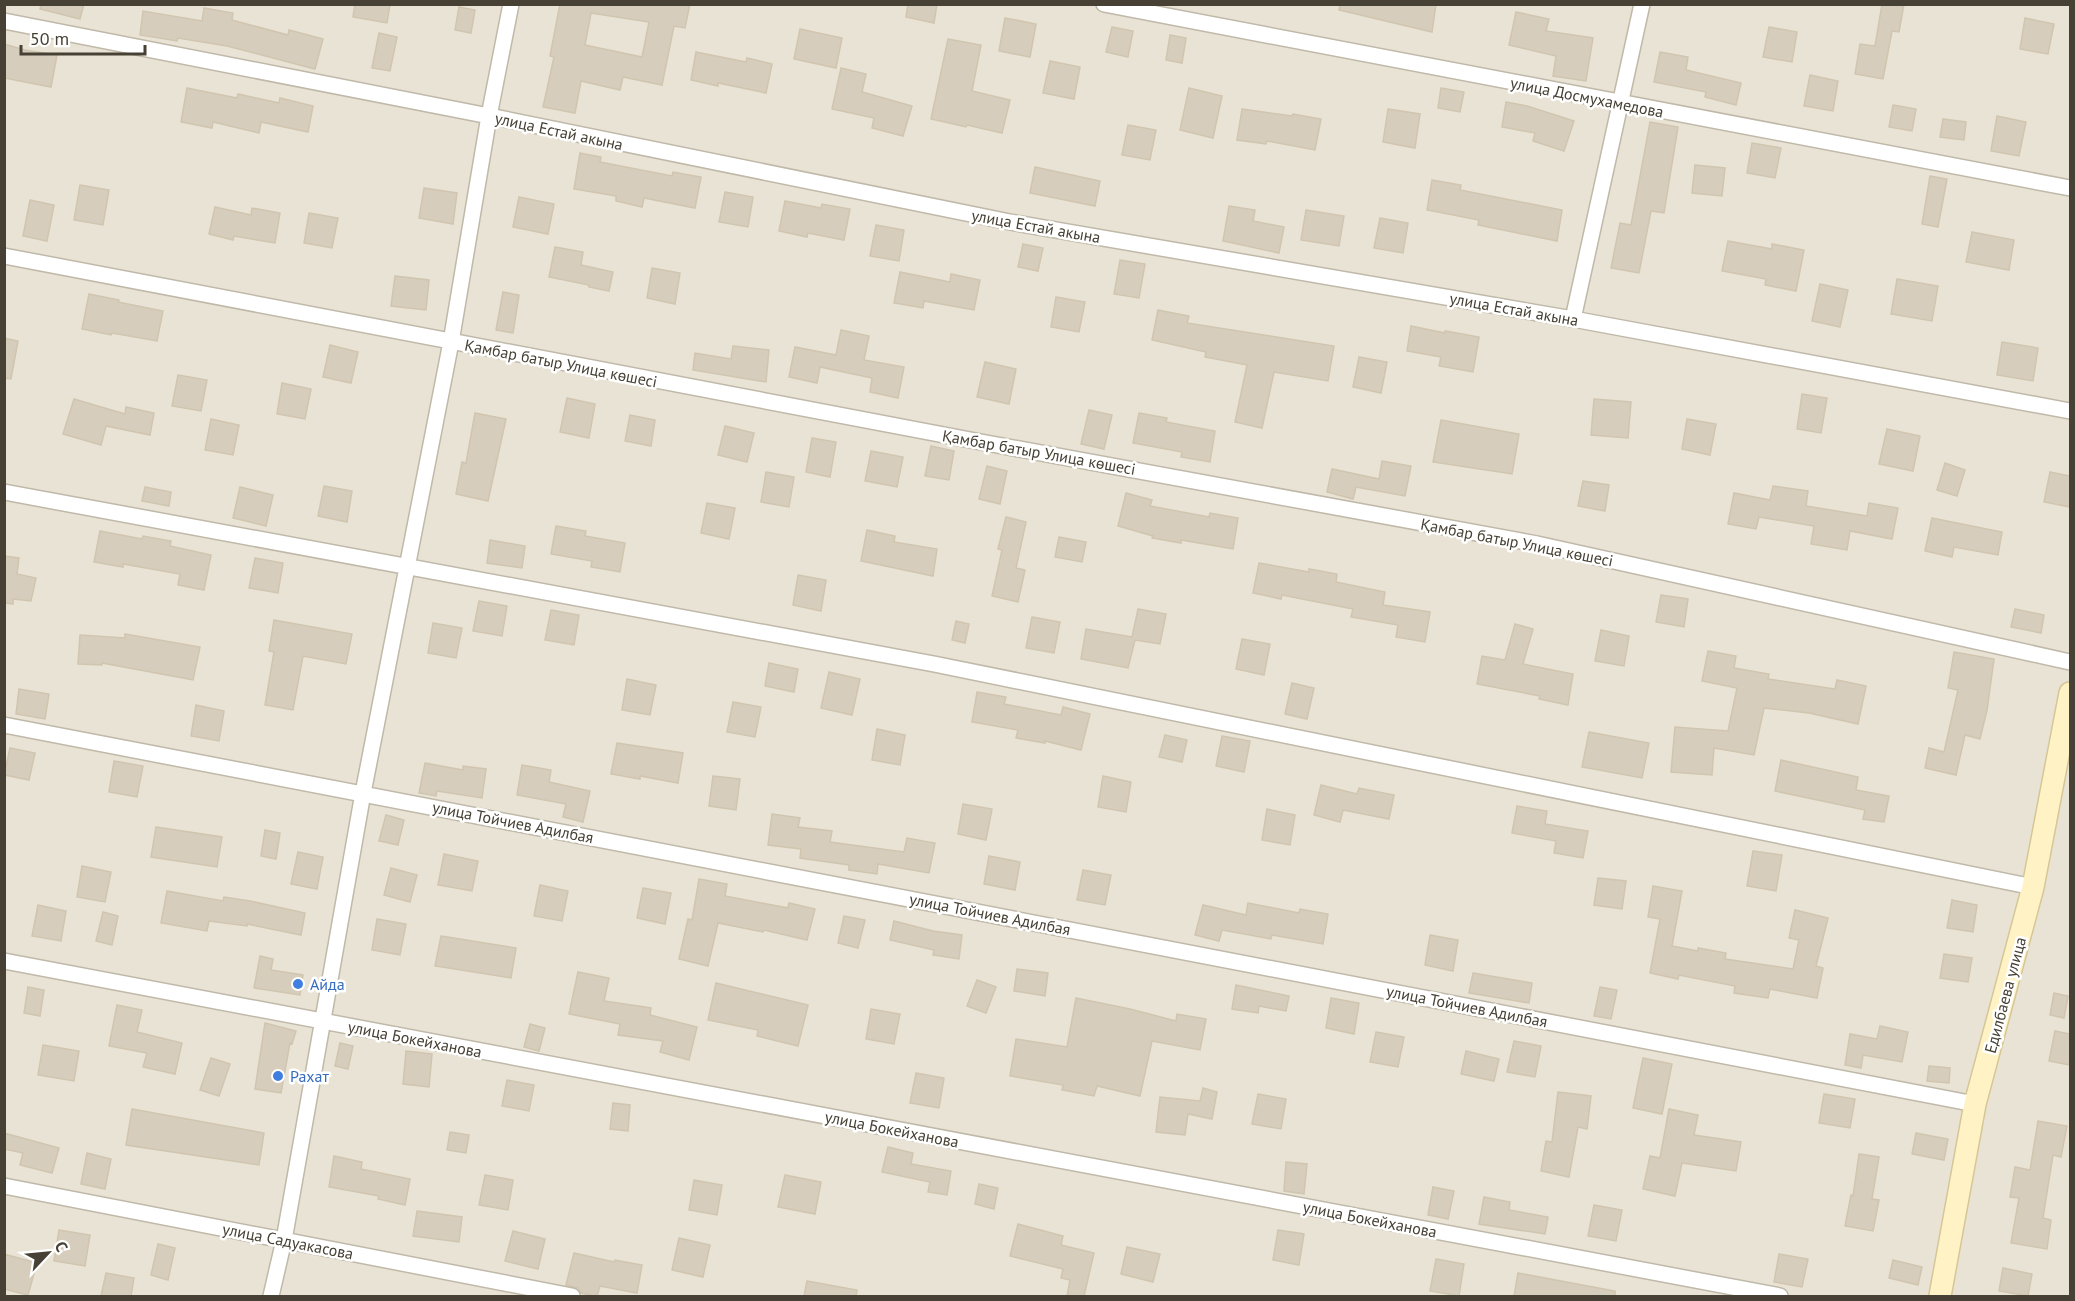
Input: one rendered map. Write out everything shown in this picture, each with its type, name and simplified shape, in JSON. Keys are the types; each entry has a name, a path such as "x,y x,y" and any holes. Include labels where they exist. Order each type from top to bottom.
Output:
{"street":[{"path":"271,1296 284,1240 363,794 451,342 489,116 511,4"},
{"name":"улица Досмухамедова","path":"1104,4 2070,188"},
{"path":"1573,319 1642,4"},
{"name":"улица Естай акына","path":"4,21 489,116 1010,222 1573,319 2070,411"},
{"name":"Қамбар батыр Улица көшесі","path":"4,256 451,342 1537,544 2070,662"},
{"path":"4,492 934,664 2033,887"},
{"name":"Едилбаева улица","path":"1940,1296 1975,1104 2033,887 2070,693"},
{"name":"улица Тойчиев Адилбая","path":"4,725 1975,1104"},
{"name":"улица Бокейханова","path":"4,961 1780,1296"},
{"name":"улица Садуакасова","path":"4,1186 572,1296"}],"shaded area":[{"path":"5,5 2070,5 2070,1296 5,1296"}],"building":[{"path":"41,4 84,4 80,19 40,9"},
{"path":"355,4 390,4 387,23 353,17"},
{"path":"560,4 690,4 685,28 674,26 662,85 623,77 620,90 581,81 575,113 543,107 554,57 550,56","holes":["591,13 649,22 642,57 585,45"]},
{"path":"908,4 937,4 934,23 906,17"},
{"path":"1340,4 1436,4 1432,32 1339,10"},
{"path":"1882,4 1904,4 1899,32 1892,31 1883,79 1855,74 1860,44 1875,46"},
{"path":"459,7 475,10 471,33 455,30"},
{"path":"204,8 233,13 232,20 288,35 289,30 323,39 315,69 227,46 140,35 143,11 202,21"},
{"path":"1516,12 1549,19 1546,31 1593,38 1586,81 1553,76 1556,56 1509,45"},
{"path":"1005,18 1036,24 1030,57 999,51"},
{"path":"2025,18 2054,24 2048,54 2020,49"},
{"path":"1112,27 1133,31 1128,57 1106,52"},
{"path":"1769,27 1797,32 1792,62 1763,57"},
{"path":"800,29 842,38 836,68 794,59"},
{"path":"379,33 397,37 390,71 372,68"},
{"path":"1170,35 1186,38 1182,63 1166,60"},
{"path":"948,39 981,45 972,91 1010,100 1002,133 931,119"},
{"path":"4,44 57,55 51,87 4,78"},
{"path":"696,52 746,62 747,58 772,64 766,93 691,80"},
{"path":"1660,52 1688,57 1686,70 1741,83 1736,105 1705,97 1706,92 1654,82"},
{"path":"1050,61 1080,67 1074,99 1043,93"},
{"path":"841,68 866,74 862,92 912,106 903,136 872,128 874,118 832,109"},
{"path":"1810,75 1838,81 1833,111 1804,106"},
{"path":"187,88 237,98 238,94 279,103 280,98 313,106 308,132 261,122 259,133 213,122 212,128 181,122"},
{"path":"1189,88 1222,96 1213,138 1180,130"},
{"path":"1441,88 1464,92 1460,112 1438,108"},
{"path":"1506,102 1574,121 1564,151 1533,141 1535,133 1502,127"},
{"path":"1893,105 1916,109 1912,131 1889,127"},
{"path":"1242,109 1321,119 1315,150 1267,141 1266,144 1237,140"},
{"path":"1388,109 1420,114 1415,148 1383,142"},
{"path":"1997,116 2026,122 2019,156 1991,151"},
{"path":"1943,119 1966,122 1964,140 1940,137"},
{"path":"1650,122 1678,127 1664,213 1651,211 1639,273 1611,268 1620,223 1631,225"},
{"path":"1128,125 1156,130 1150,160 1122,155"},
{"path":"1752,143 1781,148 1775,178 1747,173"},
{"path":"580,153 601,157 600,162 672,176 673,172 701,177 695,208 644,198 642,207 616,201 616,196 574,189"},
{"path":"1695,165 1725,168 1722,196 1692,193"},
{"path":"1035,167 1100,181 1095,206 1030,193"},
{"path":"1930,176 1947,179 1938,227 1922,224"},
{"path":"1432,180 1461,185 1460,190 1562,210 1557,241 1478,225 1479,220 1427,210"},
{"path":"80,185 109,190 103,225 74,220"},
{"path":"424,188 457,193 453,224 419,218"},
{"path":"725,192 753,197 748,227 719,222"},
{"path":"519,197 554,204 548,234 513,227"},
{"path":"30,200 54,205 47,241 23,236"},
{"path":"785,201 821,208 822,204 850,209 844,240 808,233 807,237 779,231"},
{"path":"1229,206 1255,210 1253,221 1284,227 1279,253 1223,241"},
{"path":"215,207 251,215 252,208 280,213 275,243 234,236 233,240 209,234"},
{"path":"1306,210 1344,216 1339,246 1301,240"},
{"path":"309,213 338,218 332,248 304,243"},
{"path":"1380,218 1408,223 1403,253 1374,248"},
{"path":"876,225 904,230 899,261 870,256"},
{"path":"1972,232 2014,240 2009,270 1966,262"},
{"path":"1728,241 1772,249 1772,244 1804,250 1796,291 1765,285 1766,279 1722,271"},
{"path":"1023,244 1043,248 1038,271 1018,267"},
{"path":"555,247 583,252 581,265 613,272 609,291 549,277"},
{"path":"1120,260 1145,264 1139,298 1114,294"},
{"path":"652,268 680,273 675,304 647,298"},
{"path":"900,272 950,282 951,274 980,280 974,310 924,301 923,308 894,303"},
{"path":"395,276 429,280 426,310 391,306"},
{"path":"1897,279 1938,286 1932,321 1891,314"},
{"path":"1820,284 1848,290 1840,327 1812,321"},
{"path":"503,292 519,295 513,333 496,330"},
{"path":"89,294 163,311 157,341 82,329"},
{"path":"1056,297 1085,302 1079,332 1051,327"},
{"path":"1158,310 1189,316 1187,323 1334,346 1328,381 1274,372 1262,428 1235,422 1247,365 1205,357 1206,352 1152,340"},
{"path":"1411,326 1479,337 1473,372 1439,366 1441,357 1407,351"},
{"path":"841,330 869,336 864,360 904,367 898,398 870,392 872,378 820,367 817,383 789,377 795,347 836,355"},
{"path":"4,338 18,341 11,379 4,378"},
{"path":"2002,342 2038,348 2033,381 1997,375"},
{"path":"330,345 358,352 351,383 323,377"},
{"path":"733,346 769,350 766,382 693,370 695,353 731,359"},
{"path":"1359,357 1387,362 1381,393 1353,387"},
{"path":"985,362 1016,369 1009,404 977,397"},
{"path":"178,375 207,380 201,411 172,406"},
{"path":"282,383 311,389 305,419 277,414"},
{"path":"1802,394 1827,398 1821,433 1797,429"},
{"path":"567,398 595,404 589,438 560,432"},
{"path":"74,399 125,414 126,407 154,413 150,435 106,426 101,445 63,434"},
{"path":"1594,399 1631,402 1628,438 1591,435"},
{"path":"1089,410 1112,415 1104,449 1081,444"},
{"path":"475,413 506,419 488,501 456,494 462,462 466,463"},
{"path":"1139,413 1167,418 1166,422 1215,431 1210,462 1181,457 1182,452 1133,443"},
{"path":"630,415 655,420 651,446 625,441"},
{"path":"211,419 239,425 233,455 205,450"},
{"path":"1687,419 1716,424 1710,455 1682,449"},
{"path":"1441,420 1519,434 1512,474 1433,462"},
{"path":"725,426 754,433 747,462 718,455"},
{"path":"1887,429 1920,436 1913,471 1879,464"},
{"path":"812,438 836,442 830,477 806,472"},
{"path":"931,446 954,451 949,480 925,476"},
{"path":"871,451 903,457 897,487 865,481"},
{"path":"1382,461 1411,466 1405,496 1356,487 1353,499 1327,492 1332,469 1379,479"},
{"path":"1945,463 1965,470 1957,496 1937,490"},
{"path":"987,466 1007,471 1000,504 979,499"},
{"path":"766,472 794,477 789,507 761,502"},
{"path":"2050,472 2070,476 2070,507 2044,502"},
{"path":"1583,481 1609,485 1605,511 1578,506"},
{"path":"324,486 352,491 347,522 318,516"},
{"path":"1773,486 1808,491 1806,506 1867,516 1869,503 1898,508 1892,539 1850,531 1847,550 1811,544 1814,526 1759,517 1756,529 1728,524 1734,493 1770,500"},
{"path":"145,487 171,492 169,506 142,501"},
{"path":"240,487 273,495 266,526 233,518"},
{"path":"1126,493 1152,500 1150,506 1209,517 1210,513 1238,518 1233,549 1181,540 1181,543 1152,538 1153,536 1118,526"},
{"path":"707,503 735,508 729,539 701,533"},
{"path":"1006,517 1026,522 1016,568 1025,570 1018,602 992,596 1002,550 998,549"},
{"path":"1932,518 2002,532 1998,555 1954,547 1952,557 1925,551"},
{"path":"556,526 586,531 585,536 625,543 620,572 591,567 592,561 551,554"},
{"path":"867,530 895,536 894,542 937,549 933,576 861,561"},
{"path":"100,531 142,539 143,536 171,541 170,546 211,555 204,590 178,585 180,574 123,564 123,567 94,562"},
{"path":"1059,537 1086,542 1082,562 1055,557"},
{"path":"490,540 525,546 522,568 487,563"},
{"path":"4,556 19,558 17,574 36,578 31,601 13,599 13,604 4,603"},
{"path":"255,558 283,563 278,593 249,588"},
{"path":"1259,563 1309,572 1309,569 1337,574 1336,582 1385,592 1383,605 1430,612 1425,642 1396,637 1398,625 1351,617 1353,609 1282,595 1281,599 1253,593"},
{"path":"798,575 826,580 821,611 793,605"},
{"path":"1661,595 1688,599 1684,627 1656,622"},
{"path":"479,601 507,606 502,636 473,631"},
{"path":"1138,609 1166,614 1160,644 1135,640 1128,668 1081,659 1086,629 1132,637"},
{"path":"2015,609 2044,615 2041,633 2011,627"},
{"path":"551,610 579,615 574,645 545,640"},
{"path":"1032,617 1060,622 1054,653 1026,648"},
{"path":"274,620 352,634 346,664 303,656 293,710 265,705 274,652 269,651"},
{"path":"956,621 969,624 965,643 952,640"},
{"path":"433,623 462,628 456,658 428,653"},
{"path":"1515,624 1533,629 1523,664 1573,674 1568,705 1539,699 1540,696 1477,684 1482,656 1505,660"},
{"path":"1601,630 1629,636 1624,666 1595,661"},
{"path":"125,634 200,647 193,680 102,663 102,665 78,664 80,635 125,638"},
{"path":"1242,639 1270,644 1264,675 1236,669"},
{"path":"1708,651 1736,656 1734,668 1769,674 1768,679 1835,689 1837,680 1866,686 1858,724 1809,713 1764,708 1754,755 1714,748 1712,775 1671,772 1675,727 1728,731 1737,688 1702,681"},
{"path":"1954,652 1994,659 1987,710 1980,739 1965,735 1956,775 1925,768 1929,748 1944,752 1958,690 1948,688"},
{"path":"769,663 798,669 794,692 765,686"},
{"path":"829,672 860,679 852,715 821,708"},
{"path":"627,679 656,685 650,715 622,710"},
{"path":"1292,683 1314,688 1307,719 1285,714"},
{"path":"19,689 49,694 45,719 16,714"},
{"path":"977,692 1006,697 1004,704 1061,715 1063,707 1090,714 1081,750 1045,741 1045,743 1016,738 1018,730 972,722"},
{"path":"733,702 761,707 755,737 727,732"},
{"path":"196,705 224,711 219,741 191,736"},
{"path":"877,729 905,735 900,765 872,760"},
{"path":"1589,732 1649,743 1642,778 1582,767"},
{"path":"1165,735 1187,740 1182,762 1159,757"},
{"path":"1222,736 1250,741 1244,772 1216,766"},
{"path":"617,743 683,753 678,783 640,776 640,779 611,774"},
{"path":"10,748 35,753 29,780 4,775"},
{"path":"1781,760 1858,777 1856,790 1889,796 1884,822 1863,819 1865,810 1775,791"},
{"path":"114,761 143,766 137,797 109,792"},
{"path":"425,763 463,770 463,766 486,769 482,798 437,791 436,796 419,793"},
{"path":"522,765 551,770 549,782 590,791 583,822 563,817 566,804 517,795"},
{"path":"713,776 740,779 736,810 709,806"},
{"path":"1103,776 1131,782 1126,812 1098,807"},
{"path":"1321,785 1357,794 1359,788 1394,795 1389,819 1343,810 1340,822 1314,815"},
{"path":"963,804 992,809 986,840 958,834"},
{"path":"1517,806 1547,811 1545,824 1588,831 1583,858 1554,853 1556,841 1512,833"},
{"path":"1267,809 1295,815 1290,845 1262,840"},
{"path":"772,814 800,818 798,827 832,831 830,842 904,852 907,838 935,843 929,873 878,864 877,874 849,870 849,865 800,858 801,849 768,845"},
{"path":"386,815 404,820 398,845 379,841"},
{"path":"156,827 222,837 217,867 151,857"},
{"path":"265,830 280,833 276,859 261,856"},
{"path":"1753,851 1782,855 1776,891 1747,886"},
{"path":"298,852 323,857 317,889 291,884"},
{"path":"444,854 478,861 472,891 438,885"},
{"path":"989,856 1020,862 1015,890 984,884"},
{"path":"82,866 111,872 105,902 77,897"},
{"path":"391,868 417,875 410,902 384,895"},
{"path":"1083,870 1111,875 1105,905 1077,900"},
{"path":"1598,878 1626,881 1622,909 1594,905"},
{"path":"699,879 727,884 725,896 788,908 789,903 815,909 807,940 718,923 708,966 679,959 688,919 692,920"},
{"path":"540,885 568,891 562,921 534,916"},
{"path":"1653,886 1682,891 1672,946 1726,953 1725,959 1793,969 1799,940 1789,938 1795,910 1828,918 1816,966 1823,968 1817,998 1770,989 1768,998 1734,993 1735,986 1679,975 1678,979 1650,973 1660,919 1648,917"},
{"path":"643,888 671,893 665,924 637,918"},
{"path":"167,891 223,901 224,897 250,901 305,913 301,935 247,924 247,926 209,921 207,931 161,923"},
{"path":"1952,900 1977,905 1973,932 1947,928"},
{"path":"1248,903 1299,913 1300,909 1328,914 1323,944 1272,935 1271,939 1222,930 1219,941 1195,935 1203,905 1246,915"},
{"path":"38,905 66,911 61,941 32,936"},
{"path":"103,912 118,916 112,945 96,941"},
{"path":"844,916 865,920 858,948 838,943"},
{"path":"377,919 406,924 400,955 372,950"},
{"path":"894,921 933,931 962,935 959,959 933,955 934,950 890,940"},
{"path":"1430,935 1458,940 1453,971 1425,965"},
{"path":"441,936 516,948 511,978 435,966"},
{"path":"1944,954 1972,958 1968,982 1940,978"},
{"path":"260,956 273,959 271,970 303,975 300,995 254,988"},
{"path":"1017,969 1048,973 1045,996 1014,991"},
{"path":"578,972 609,978 604,1001 651,1008 650,1015 697,1027 689,1060 660,1052 663,1041 618,1035 620,1024 569,1014"},
{"path":"1473,973 1532,983 1529,1003 1469,993"},
{"path":"977,980 996,987 986,1013 967,1006"},
{"path":"716,983 808,1005 798,1046 757,1036 758,1030 708,1020"},
{"path":"1236,985 1289,996 1286,1011 1259,1006 1258,1013 1232,1009"},
{"path":"28,987 44,990 40,1016 24,1013"},
{"path":"1600,987 1617,990 1611,1019 1594,1016"},
{"path":"2054,993 2068,996 2064,1018 2050,1015"},
{"path":"1076,998 1176,1021 1177,1014 1206,1019 1200,1050 1152,1041 1140,1096 1097,1086 1094,1096 1062,1090 1063,1085 1010,1076 1016,1039 1067,1047"},
{"path":"1331,998 1359,1003 1354,1034 1326,1028"},
{"path":"117,1005 142,1010 137,1032 182,1043 175,1074 143,1067 147,1053 109,1046"},
{"path":"871,1009 900,1014 894,1044 866,1039"},
{"path":"265,1023 296,1031 292,1044 290,1043 281,1093 255,1089"},
{"path":"530,1024 545,1028 539,1051 524,1047"},
{"path":"1880,1026 1908,1032 1902,1062 1863,1055 1861,1068 1845,1065 1850,1034 1877,1039"},
{"path":"2055,1031 2070,1034 2070,1065 2049,1061"},
{"path":"1376,1032 1404,1037 1398,1067 1370,1062"},
{"path":"1514,1041 1541,1046 1535,1077 1507,1072"},
{"path":"340,1043 353,1046 348,1069 335,1066"},
{"path":"43,1045 79,1051 74,1081 38,1075"},
{"path":"406,1051 432,1054 429,1087 403,1084"},
{"path":"1466,1051 1499,1059 1494,1081 1461,1074"},
{"path":"211,1058 230,1064 219,1096 200,1090"},
{"path":"1643,1058 1672,1064 1662,1114 1633,1108"},
{"path":"1929,1066 1950,1068 1949,1083 1927,1081"},
{"path":"916,1073 944,1078 939,1108 910,1103"},
{"path":"507,1080 534,1085 529,1111 502,1106"},
{"path":"1203,1088 1217,1092 1212,1119 1188,1114 1185,1135 1156,1132 1160,1097 1200,1101"},
{"path":"1558,1092 1591,1096 1587,1129 1578,1127 1569,1177 1541,1171 1546,1141 1552,1142"},
{"path":"1258,1094 1286,1099 1281,1129 1252,1124"},
{"path":"1824,1094 1855,1099 1850,1128 1819,1123"},
{"path":"613,1103 630,1105 628,1131 610,1129"},
{"path":"132,1109 264,1133 259,1165 126,1145"},
{"path":"1669,1109 1698,1115 1694,1135 1741,1142 1736,1171 1682,1163 1675,1196 1643,1189 1650,1156 1660,1158"},
{"path":"2038,1121 2067,1126 2061,1157 2053,1155 2043,1218 2051,1220 2047,1249 2011,1243 2019,1198 2010,1197 2015,1167 2030,1170"},
{"path":"450,1132 469,1135 466,1153 447,1150"},
{"path":"4,1133 59,1148 52,1173 20,1165 23,1153 4,1149"},
{"path":"1916,1133 1948,1139 1944,1160 1912,1154"},
{"path":"888,1147 913,1153 911,1164 951,1171 947,1195 928,1192 930,1182 882,1172"},
{"path":"87,1153 111,1159 105,1189 81,1184"},
{"path":"1859,1154 1879,1157 1872,1199 1879,1200 1873,1231 1845,1226 1851,1195 1853,1196"},
{"path":"334,1156 362,1162 361,1169 410,1179 405,1205 378,1199 379,1196 329,1187"},
{"path":"1286,1162 1307,1164 1304,1194 1284,1191"},
{"path":"485,1175 513,1180 508,1210 479,1205"},
{"path":"785,1175 821,1182 815,1214 778,1207"},
{"path":"694,1180 722,1185 717,1215 689,1210"},
{"path":"979,1184 998,1188 994,1209 975,1204"},
{"path":"1433,1187 1454,1191 1448,1219 1428,1215"},
{"path":"1484,1197 1510,1202 1509,1210 1548,1217 1545,1234 1479,1224"},
{"path":"1594,1205 1622,1210 1616,1241 1588,1236"},
{"path":"417,1211 462,1217 459,1242 413,1236"},
{"path":"1018,1224 1063,1236 1061,1245 1094,1253 1084,1296 1067,1296 1070,1280 1061,1278 1063,1269 1010,1256"},
{"path":"59,1230 90,1235 85,1266 54,1261"},
{"path":"1278,1230 1304,1234 1299,1265 1273,1260"},
{"path":"513,1231 545,1239 538,1269 505,1261"},
{"path":"679,1238 710,1245 703,1277 672,1270"},
{"path":"158,1244 175,1248 168,1280 151,1275"},
{"path":"1127,1247 1160,1254 1153,1282 1121,1274"},
{"path":"574,1253 614,1262 615,1260 642,1265 637,1293 600,1286 595,1296 581,1293 578,1288 566,1285"},
{"path":"4,1254 37,1263 28,1295 4,1289"},
{"path":"1779,1254 1808,1259 1802,1287 1774,1282"},
{"path":"1436,1259 1464,1264 1459,1296 1430,1291"},
{"path":"1893,1260 1922,1267 1918,1285 1889,1278"},
{"path":"2003,1268 2032,1274 2028,1296 1999,1291"},
{"path":"106,1273 134,1278 131,1296 101,1296"},
{"path":"1518,1273 1615,1291 1615,1296 1514,1296"},
{"path":"807,1281 857,1290 856,1296 804,1296"}],"place":[{"name":"Айда","path":"298,984"},
{"name":"Рахат","path":"278,1076"}]}
